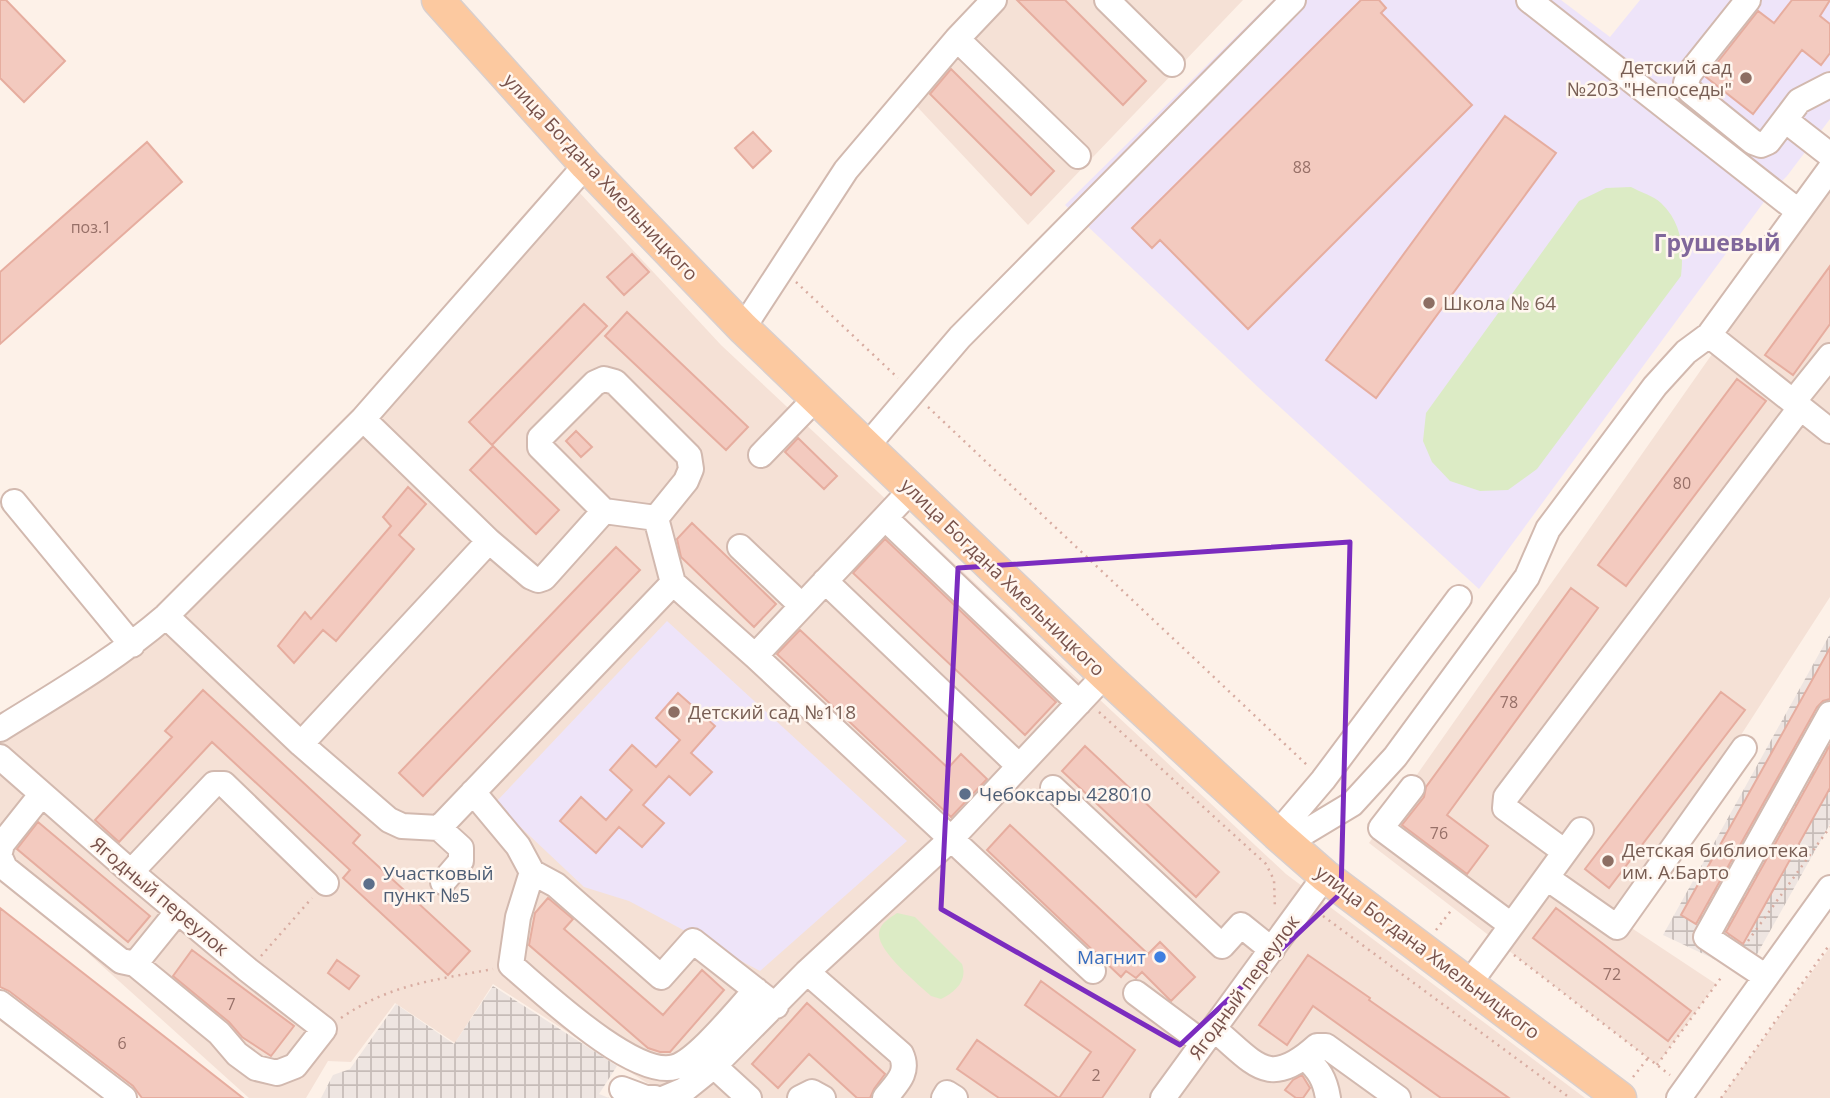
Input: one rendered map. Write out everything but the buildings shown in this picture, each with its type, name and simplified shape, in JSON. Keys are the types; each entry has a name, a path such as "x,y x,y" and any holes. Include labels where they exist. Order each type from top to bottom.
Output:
{"main road":[{"name":"улица Богдана Хмельницкого","path":"438,0 586,165 743,328 1105,675 1282,839 1325,876 1469,984 1626,1088"}],"street":[{"path":"743,328 846,170 957,39 994,0"},
{"path":"1107,0 1172,64"},
{"path":"867,446 960,337 1293,0"},
{"path":"1530,0 1798,211"},
{"path":"1748,0 1689,74 1686,83 1690,92 1753,142 1761,145 1768,142 1799,101 1830,85"},
{"path":"957,39 1078,156"},
{"path":"1785,120 1830,155"},
{"path":"0,729 132,645 166,615 363,419 586,165"},
{"path":"1282,839 1352,804 1395,757 1527,577 1548,529 1647,397 1686,352 1709,335 1830,169"},
{"path":"1709,335 1830,431"},
{"path":"1565,852 1506,807 1506,797 1830,356"},
{"path":"604,379 615,382 689,456 691,468 685,481 656,518 604,511 540,447 540,438 595,383 604,379"},
{"path":"761,455 816,398"},
{"path":"363,419 489,541 538,580 544,578 604,511"},
{"path":"755,656 912,489"},
{"path":"14,502 132,645"},
{"path":"656,518 673,583 1093,971"},
{"path":"885,518 1081,700"},
{"path":"301,744 489,541"},
{"path":"740,547 802,606"},
{"path":"825,582 1019,766"},
{"path":"439,828 673,583"},
{"path":"1282,839 1459,598"},
{"path":"166,615 301,744 389,820 402,826 439,828 461,848 461,860 443,881"},
{"path":"665,1098 684,1090 714,1066 807,972 951,839 1105,675"},
{"path":"1766,977 1706,937 1830,714"},
{"path":"1547,878 1616,927 1744,748"},
{"name":"Ягодный переулок","path":"0,757 131,872 248,970 324,1029"},
{"path":"1323,780 1352,804"},
{"path":"131,872 214,784 224,784 326,883"},
{"path":"1053,788 1222,946 1241,925 1272,950"},
{"path":"1412,788 1381,828 1511,925"},
{"path":"473,792 518,846 532,872 556,885 661,977 694,941 776,1006"},
{"path":"41,795 2,844 0,855 5,868 121,961 135,964 219,1033 237,1054 256,1068 277,1073 295,1066 324,1029"},
{"path":"1469,984 1581,830"},
{"path":"532,872 518,917 511,965 591,1031 635,1061 658,1069 676,1067 694,1056 756,990"},
{"name":"Ягодный переулок","path":"1163,1098 1325,876"},
{"path":"1677,1088 1766,977 1830,888"},
{"path":"135,964 178,911"},
{"path":"807,972 901,1054 905,1064 903,1075 885,1098"},
{"path":"1136,993 1271,1071 1285,1069 1305,1057 1317,1045 1326,1046 1398,1098"},
{"path":"0,1003 124,1098"},
{"path":"1305,1057 1318,1069 1325,1081 1328,1098"},
{"path":"714,1066 749,1098"},
{"path":"622,1089 646,1098 655,1098"},
{"path":"800,1098 812,1092 823,1098"},
{"path":"944,1098 947,1093 955,1098"}],"path":[{"path":"781,268 1323,780"},
{"path":"1081,700 1266,864 1274,880 1275,915"},
{"path":"1746,944 1830,827"},
{"path":"248,970 326,883"},
{"path":"1436,930 1453,908"},
{"path":"1317,912 1570,1098"},
{"path":"1721,1098 1830,944"},
{"path":"1513,954 1657,1065 1677,1088"},
{"path":"324,1029 358,1006 404,986 511,965"},
{"path":"1657,1065 1724,973"},
{"path":"1626,1088 1648,1058"}],"highlighted area":[{"path":"1350,542 1341,893 1180,1045 941,909 958,568"}],"shaded area":[{"path":"1001,0 1243,0 1028,225 908,97"},
{"name":"Школа № 64","path":"1273,0 1561,0 1610,37 1640,0 1830,0 1830,119 1787,176 1772,191 1479,589 1259,388 1065,205"},
{"path":"1830,186 1830,597 1621,921 1716,984 1657,1065 1369,843"},
{"path":"578,191 721,345 1286,874 1585,1098 693,1098 647,1083 493,984 455,1043 395,1003 351,1062 328,1061 306,1098 249,1098 90,955 0,849 0,738 142,651"},
{"name":"Детский сад №118","path":"667,621 907,841 760,971 629,901 584,887 495,803"},
{"path":"1830,634 1830,824 1746,974 1663,935"},
{"path":"1830,947 1830,1098 1721,1098"},
{"path":"493,986 617,1066 599,1094 609,1098 321,1098 333,1075 350,1069 396,1004 454,1044"}],"green space":[{"path":"1631,187 1658,201 1673,219 1682,246 1681,276 1537,469 1508,490 1480,491 1450,481 1432,462 1423,441 1426,413 1579,201 1606,188"},
{"path":"897,913 915,917 962,964 962,981 941,999 931,996 899,967 884,949 879,933 881,926"}],"place":[{"name":"Детский сад №203 \"Непоседы\"","path":"1746,78"},
{"name":"Школа № 64","path":"1429,303"},
{"name":"Детский сад №118","path":"674,712"},
{"name":"Чебоксары 428010","path":"965,794"},
{"name":"Детская библиотека им. А.Барто","path":"1608,861"},
{"name":"Участковый пункт №5","path":"369,884"},
{"name":"Магнит","path":"1160,957"}],"district":[{"name":"Грушевый","path":"1717,242"}]}
